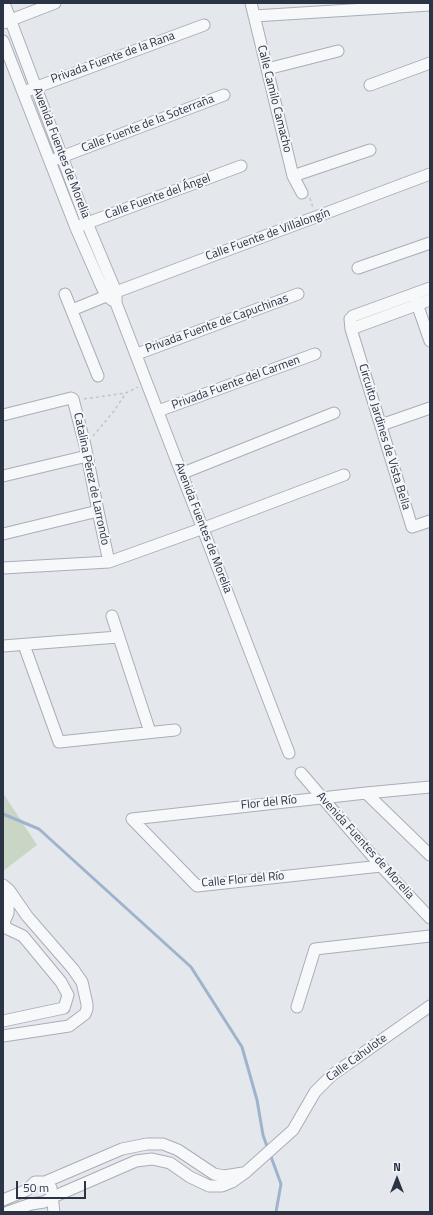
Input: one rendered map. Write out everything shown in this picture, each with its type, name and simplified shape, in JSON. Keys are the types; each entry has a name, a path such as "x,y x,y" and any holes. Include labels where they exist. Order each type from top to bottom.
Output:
{"street":[{"name":"Avenida Fuentes de Morelia","path":"4,3 7,21 62,156 113,297 137,354 183,473 289,753"},
{"path":"7,21 55,3"},
{"name":"Calle Camilo Camacho","path":"251,3 293,176 302,193"},
{"path":"254,16 430,5"},
{"name":"Privada Fuente de la Rana","path":"23,92 204,24"},
{"name":"Avenida Fuentes de Morelia","path":"3,41 76,228 113,297"},
{"path":"267,69 338,51"},
{"path":"370,85 430,63"},
{"name":"Calle Fuente de la Soterraña","path":"50,161 224,95"},
{"path":"293,176 370,150"},
{"name":"Calle Fuente del Ángel","path":"76,228 241,166"},
{"name":"Calle Fuente de Villalongín","path":"72,310 113,297 430,174"},
{"path":"358,268 430,243"},
{"path":"430,288 353,316 350,319 351,329 430,300"},
{"path":"65,294 98,376"},
{"name":"Privada Fuente de Capuchinas","path":"137,354 298,294"},
{"path":"414,294 430,341"},
{"name":"Circuito Jardines de Vista Bella","path":"351,329 412,527 430,521"},
{"name":"Privada Fuente del Carmen","path":"158,411 315,354"},
{"path":"3,415 73,399"},
{"name":"Catalina Pérez de Larrondo","path":"73,399 86,450 109,562"},
{"path":"381,425 430,408"},
{"path":"183,473 334,413"},
{"path":"3,476 86,450"},
{"path":"3,568 109,562 344,475"},
{"path":"3,534 98,511"},
{"path":"112,616 150,732"},
{"path":"3,646 118,637"},
{"path":"24,645 59,742 175,730"},
{"name":"Avenida Fuentes de Morelia","path":"301,773 381,866 430,918"},
{"name":"Flor del Río","path":"132,819 430,787"},
{"path":"366,793 430,855"},
{"name":"Calle Flor del Río","path":"132,819 197,886 381,866"},
{"path":"6,887 4,928 23,936 61,982 68,995 64,1008"},
{"path":"3,1036 69,1026 81,1018 87,1009 82,982 73,969 27,916 6,887"},
{"path":"5,914 27,916"},
{"path":"17,933 23,928 27,916"},
{"path":"297,1007 315,949 430,936"},
{"path":"68,995 77,995 86,999"},
{"name":"Calle Cahulote","path":"53,1197 136,1160 152,1159 170,1163 190,1177 209,1186 222,1186 232,1182 250,1169 293,1130 315,1092 332,1075 430,1006"},
{"path":"64,1008 72,1016 81,1018"},
{"path":"3,1021 64,1008"},
{"path":"3,1200 27,1190 35,1182 45,1182 122,1149 147,1144 163,1144 178,1150 214,1174 224,1176 250,1169"},
{"path":"45,1182 51,1188 54,1212"},
{"path":"27,1190 27,1197 32,1208"},
{"path":"8,1212 32,1208 53,1197"}],"path":[{"path":"302,193 310,198 316,217"},
{"path":"73,399 126,393 147,383"},
{"path":"86,450 126,393"}],"green space":[{"path":"3,793 37,845 3,871"}],"waterway":[{"path":"3,814 39,829 191,967 242,1047 257,1100 263,1135 268,1149"},
{"path":"270,1154 281,1184 276,1212"}]}
